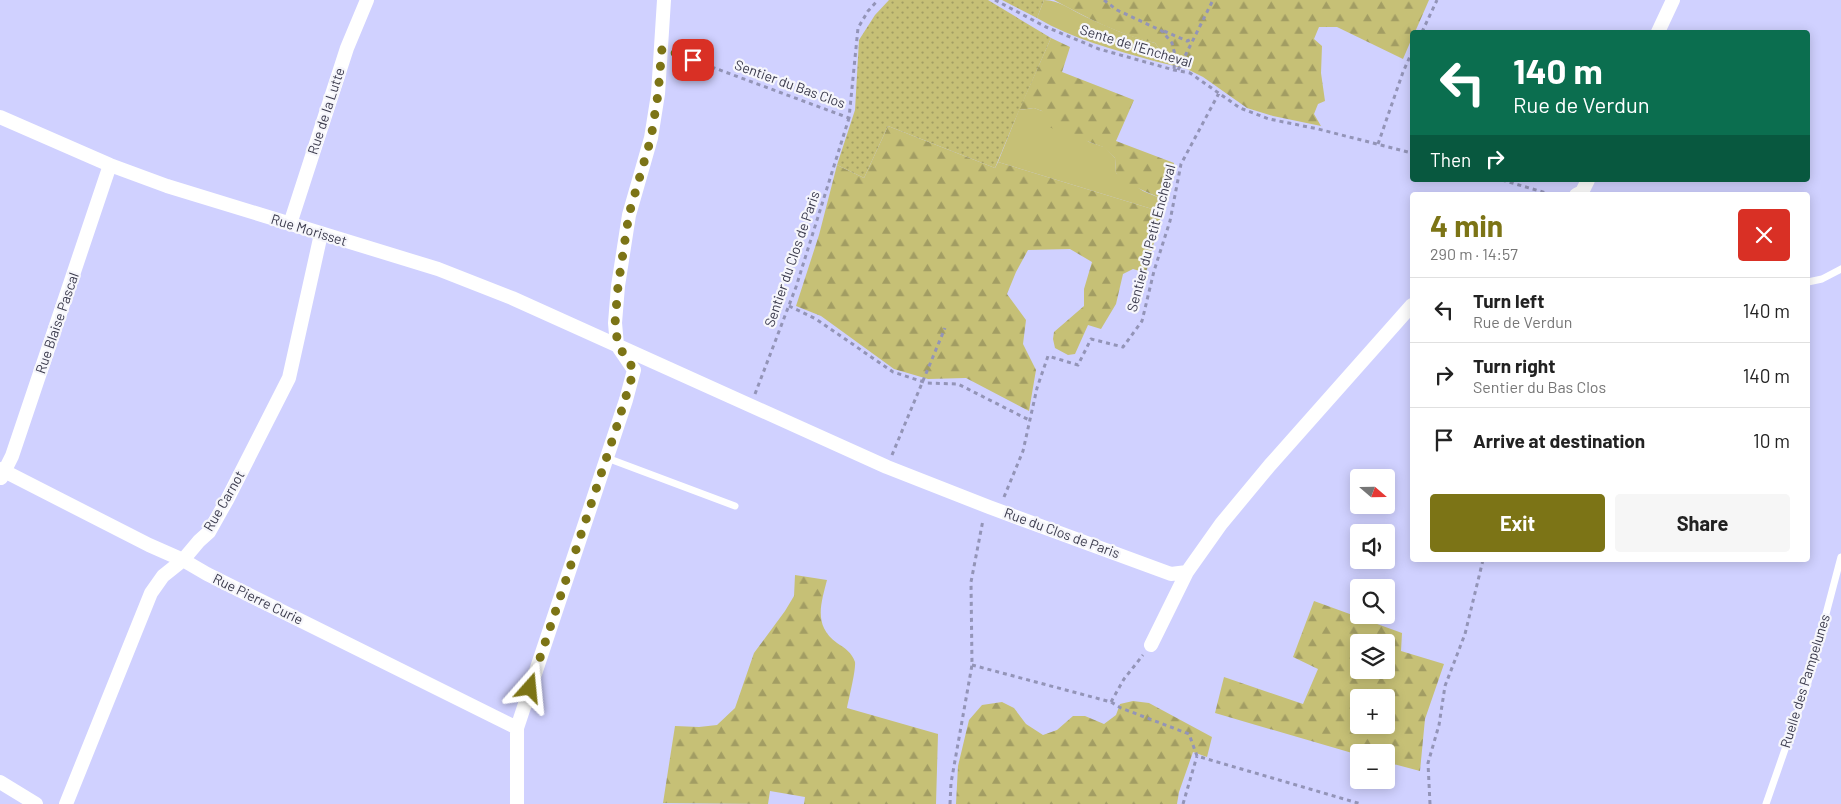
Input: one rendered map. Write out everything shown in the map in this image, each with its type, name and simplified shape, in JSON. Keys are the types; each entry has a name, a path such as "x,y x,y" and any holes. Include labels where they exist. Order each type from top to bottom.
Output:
{"street":[{"name":"Rue de la Lutte","path":"290,224 347,48 367,0"},
{"path":"517,804 518,728 634,370 618,345 615,324 618,286 629,214 651,138 658,94 664,0"},
{"path":"1659,30 1673,0"},
{"name":"Rue Morisset","path":"0,117 110,165 168,186 438,269 512,298 618,345"},
{"name":"Rue Blaise Pascal","path":"1,473 12,456 110,165"},
{"name":"Rue Carnot","path":"66,804 151,592 163,576 183,560 208,532 227,500 289,378 321,234"},
{"path":"1151,645 1187,572 1221,524 1258,479 1410,307"},
{"name":"Rue du Clos de Paris","path":"618,345 887,467 994,509 1171,574 1187,572"},
{"name":"Rue Pierre Curie","path":"1,473 183,560 207,574 518,728"},
{"path":"0,782 36,804"}],"lane":[{"path":"1810,282 1822,279 1841,269"},
{"path":"607,458 735,506"},
{"name":"Ruelle des Pampelunes","path":"1766,804 1807,686 1841,557"}],"path":[{"name":"Sentier du Bas Clos","path":"662,48 849,118 858,28 868,10 878,0"},
{"name":"Sente de l'Encheval","path":"995,0 1046,27 1099,49 1190,73 1240,108 1269,119 1410,152"},
{"path":"1104,0 1117,10 1162,31 1187,41 1193,39"},
{"path":"1176,70 1213,0"},
{"path":"1423,30 1436,0"},
{"path":"1162,31 1172,43 1176,70"},
{"path":"1378,144 1410,56"},
{"name":"Sentier du Petit Encheval","path":"950,804 951,783 972,665 971,582 982,524 994,509 1023,451 1037,388 1048,356 1078,365 1091,339 1122,347 1142,321 1154,271 1170,221 1181,164 1218,93"},
{"name":"Sentier du Clos de Paris","path":"750,405 789,306 849,118"},
{"path":"1509,182 1543,192"},
{"path":"789,306 816,319 893,372 922,381 958,384 1030,420"},
{"path":"887,467 945,328"},
{"path":"1430,804 1428,764 1439,725 1445,686 1465,634 1483,562"},
{"path":"1111,702 1124,679 1151,645"},
{"path":"972,665 1111,702 1121,708 1189,734 1197,756 1183,804"},
{"path":"1197,756 1361,804"}],"green space":[{"path":"889,0 988,0 1051,38 995,168 888,126 864,178 837,165 855,110 859,40 875,15"},
{"path":"1002,0 1044,0 1037,18"},
{"path":"1044,0 1060,3 1110,28 1155,43 1160,50 1154,61 1109,48 1065,32 1037,18"},
{"path":"1054,0 1429,0 1416,30 1410,30 1410,43 1403,59 1337,27 1319,27 1314,39 1322,46 1321,73 1325,101 1318,104 1314,114 1321,126 1273,116 1247,108 1203,77 1187,69 1154,61 1160,50 1155,43 1142,40 1091,19"},
{"path":"1051,38 1070,47 1062,72 1134,100 1116,141 1174,163 1167,201 1124,182 1116,173 1115,158 1103,147 1046,126 1042,111 1034,108 1019,110"},
{"path":"1034,108 1042,111 1089,142 1104,147 1115,158 1116,173 1143,191 1167,201 1162,212 998,162 1019,110"},
{"path":"888,126 995,168 998,162 1162,212 1146,273 1133,269 1123,274 1116,304 1101,329 1088,325 1075,354 1068,355 1055,348 1054,332 1084,306 1084,289 1092,262 1070,249 1028,250 1007,294 1026,320 1023,344 1036,370 1029,411 966,378 928,379 894,369 821,316 796,306 819,235 837,165 864,178"},
{"path":"795,575 827,580 821,606 824,629 829,636 848,651 855,662 847,708 938,734 936,804 804,804 805,797 770,791 768,804 663,803 675,726 699,727 717,725 735,708 754,653 794,596"},
{"path":"1314,601 1350,614 1350,624 1377,624 1402,633 1401,651 1444,664 1425,719 1420,771 1395,764 1395,744 1350,744 1350,752 1215,713 1224,677 1303,704 1318,669 1293,657"},
{"path":"1133,701 1149,703 1212,737 1207,757 1193,752 1179,792 1177,804 956,804 958,766 969,720 982,705 1002,702 1014,708 1026,724 1043,735 1057,730 1073,716 1085,716 1104,724 1116,715 1120,704"}],"route":[{"path":"530,688 626,400 634,370 618,345 615,324 618,286 629,214 651,138 658,94 662,48 693,60"}]}
